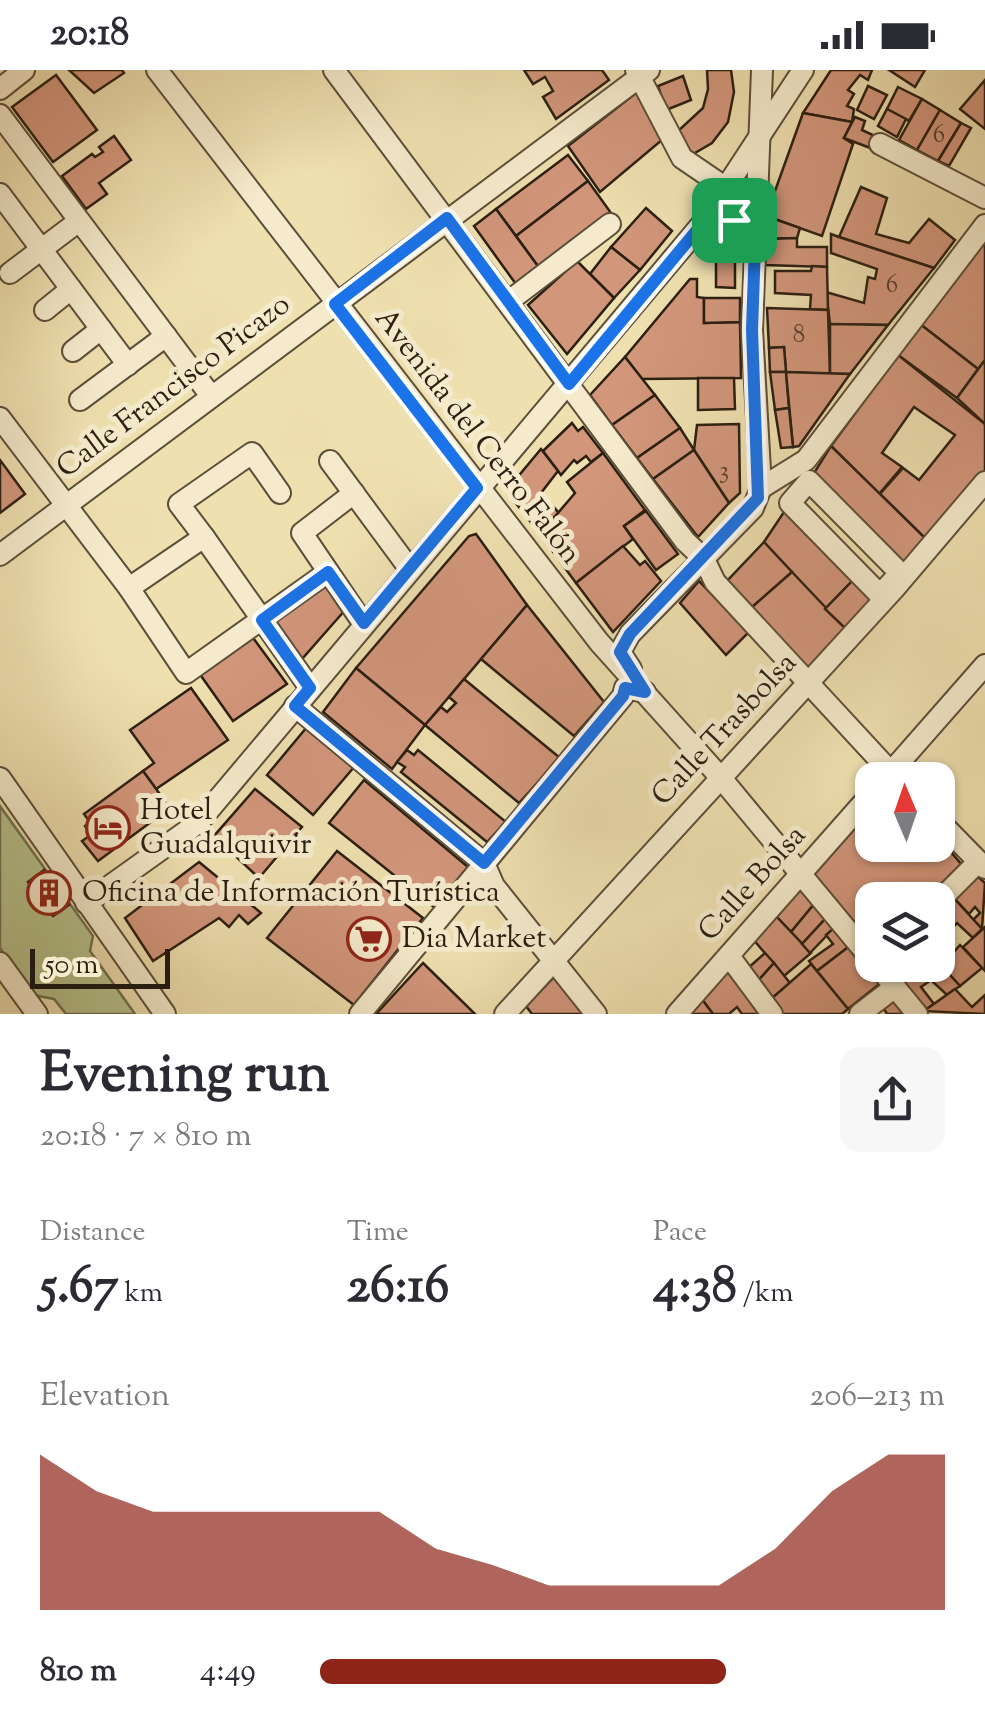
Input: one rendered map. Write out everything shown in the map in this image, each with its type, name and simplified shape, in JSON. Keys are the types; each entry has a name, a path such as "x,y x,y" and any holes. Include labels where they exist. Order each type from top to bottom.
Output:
{"street":[{"path":"0,89 24,70"},
{"name":"Avenida del Cerro Falón","path":"158,70 477,488 599,642 645,692"},
{"path":"334,70 685,541 704,558 715,582 877,762"},
{"path":"762,70 752,330 761,488 752,508 630,634 620,652 645,692 855,938"},
{"path":"86,903 198,823 702,224 802,70"},
{"path":"641,72 682,158 726,188"},
{"name":"Calle Francisco Picazo","path":"0,555 641,72"},
{"path":"0,115 211,396"},
{"path":"880,144 985,198"},
{"path":"0,194 128,365"},
{"path":"702,224 734,220 749,232 755,244"},
{"path":"10,272 80,221"},
{"path":"509,302 610,224"},
{"path":"761,488 806,460 985,225"},
{"path":"44,310 71,289"},
{"path":"73,351 101,330"},
{"path":"80,400 166,336"},
{"path":"0,418 128,588 186,673 328,572"},
{"path":"280,493 252,453 180,504 310,688"},
{"path":"330,461 410,568"},
{"path":"809,481 900,573 880,595 790,503 809,481"},
{"name":"Calle Trasbolsa","path":"504,1014 807,684 985,482"},
{"path":"354,492 302,532 364,623"},
{"path":"128,588 204,537"},
{"path":"904,762 985,665"},
{"path":"360,1014 623,696 625,688 645,692"},
{"path":"295,706 484,863 494,886 596,1014"},
{"path":"0,778 166,1014"},
{"name":"Calle Bolsa","path":"677,1014 855,813"},
{"path":"955,837 982,865 955,888"},
{"path":"729,956 772,1014"},
{"path":"2,971 37,1014"},
{"path":"891,982 917,1014"},
{"path":"860,1014 895,987"}],"green space":[{"path":"0,806 93,936 90,951 135,1014 66,1014 54,999 33,995 0,948"}],"building":[{"path":"69,70 122,70 124,73 94,93"},
{"path":"524,70 602,70 609,80 556,119 543,97 553,91 545,77 533,84"},
{"path":"707,70 731,70 734,92 728,122 712,143 688,157 678,131 703,108"},
{"path":"831,70 872,70 868,80 860,75 848,90 854,94 847,106 854,109 852,122 803,113"},
{"path":"889,70 925,70 915,87"},
{"path":"56,75 97,130 53,162 12,107"},
{"path":"683,76 691,100 666,110 658,86"},
{"path":"985,80 985,129 960,109"},
{"path":"868,86 887,95 874,119 857,110"},
{"path":"898,87 922,99 909,121 887,109"},
{"path":"641,89 669,134 600,192 568,146"},
{"path":"922,99 940,110 917,150 899,140"},
{"path":"887,109 906,119 897,137 878,126"},
{"path":"940,110 961,123 938,161 917,150"},
{"path":"803,113 852,122 844,138 853,144 822,236 766,216"},
{"path":"855,117 865,121 862,130 877,137 873,149 844,138"},
{"path":"961,123 971,128 949,166 938,161"},
{"path":"114,136 131,160 99,183 107,194 86,209 62,176 92,154 95,157 103,152 99,147"},
{"path":"568,155 588,181 516,236 496,209"},
{"path":"588,181 611,213 540,269 516,236"},
{"path":"861,187 887,198 876,234 909,243 929,219 955,240 934,268 839,237"},
{"path":"646,208 672,231 640,270 611,247"},
{"path":"496,209 540,269 518,287 474,226"},
{"path":"766,216 800,228 797,238 766,239"},
{"path":"831,234 934,268 888,325 830,324 826,292 864,303 868,277 875,279 877,269 831,253"},
{"path":"985,235 985,360 978,369 920,324"},
{"path":"797,238 797,247 827,247 827,267 765,265 766,239"},
{"path":"611,247 640,270 614,298 590,274"},
{"path":"716,259 735,259 735,288 716,287"},
{"path":"577,261 614,298 567,354 528,305"},
{"path":"812,266 827,267 828,310 810,309 811,295 775,293 775,271 811,271"},
{"path":"690,279 697,279 697,297 704,298 704,323 740,322 741,378 642,379 625,357"},
{"path":"704,298 740,298 740,322 704,323"},
{"path":"767,308 828,310 830,374 786,372 784,347 769,348"},
{"path":"830,324 888,325 850,374 830,374"},
{"path":"920,324 978,369 957,398 898,355"},
{"path":"784,347 786,372 770,372 769,348"},
{"path":"898,355 985,424 985,470 927,540 880,494 903,468 919,480 955,435 914,407 882,453 902,467 879,494 831,446"},
{"path":"625,357 655,395 612,425 590,395"},
{"path":"985,360 985,424 957,398"},
{"path":"770,372 786,372 789,408 775,410"},
{"path":"786,372 850,374 799,446 793,447"},
{"path":"698,378 734,378 735,409 698,410"},
{"path":"655,395 680,428 637,458 612,425"},
{"path":"789,408 793,447 781,448 775,410"},
{"path":"572,423 578,431 583,427 603,453 591,462 586,456 577,463 574,460 561,475 543,451"},
{"path":"739,424 740,493 729,503 694,450 697,425"},
{"path":"680,428 694,450 653,479 637,458"},
{"path":"831,446 927,540 900,573 809,481"},
{"path":"541,449 558,471 541,493 559,513 540,534 511,497 511,485"},
{"path":"694,450 729,503 698,537 653,479"},
{"path":"603,453 645,510 624,526 633,539 576,583 540,534 575,493 567,482"},
{"path":"0,460 25,494 0,513"},
{"path":"790,503 859,574 825,609 764,542"},
{"path":"646,511 678,554 656,570 624,526"},
{"path":"476,534 527,605 425,725 356,668 469,536"},
{"path":"764,542 792,572 751,608 726,582"},
{"path":"623,546 640,565 645,561 661,581 613,632 576,583"},
{"path":"792,572 846,629 809,674 751,608"},
{"path":"859,574 880,595 846,629 825,609"},
{"path":"699,581 749,632 726,655 680,603"},
{"path":"326,582 346,609 302,659 274,621"},
{"path":"527,605 604,702 574,736 481,659"},
{"path":"251,635 287,684 233,721 199,673"},
{"path":"356,668 425,725 392,769 323,712"},
{"path":"464,679 560,758 519,803 425,725 441,707 447,712 456,703 449,697"},
{"path":"191,688 228,740 156,789 143,771 154,763 130,730"},
{"path":"307,727 355,766 313,815 267,775"},
{"path":"407,750 414,755 418,750 506,822 487,842 401,772 405,767 397,762"},
{"path":"143,771 170,808 98,861 82,841 91,835 85,826 90,822 84,814"},
{"path":"364,780 468,867 435,908 329,823"},
{"path":"255,789 302,827 259,878 214,836"},
{"path":"855,826 855,862 955,862 955,857 962,865 945,882 855,882 855,924 812,875"},
{"path":"337,851 423,918 354,1005 267,938"},
{"path":"199,862 261,913 248,924 239,915 229,927 219,918 153,961 125,918"},
{"name":"Oficina de Información Turística","path":"44,870 69,905 53,916 28,882"},
{"path":"974,873 985,883 982,929 973,920 980,913 975,907 969,914 955,899 955,891"},
{"path":"801,886 815,903 791,932 775,915"},
{"path":"955,899 982,929 973,938 955,925"},
{"path":"815,903 827,917 802,944 791,932"},
{"path":"775,915 811,953 784,976 753,939"},
{"path":"827,917 835,927 810,953 802,944"},
{"path":"835,927 851,945 817,971 809,961 833,944 826,935"},
{"path":"985,927 985,971 963,947"},
{"path":"851,945 855,950 855,982 882,982 848,1009 817,971"},
{"path":"960,945 982,968 960,986 955,981 955,951"},
{"path":"765,953 774,963 757,982 747,969"},
{"path":"423,963 475,1014 376,1014"},
{"path":"774,963 790,983 770,1000 757,982"},
{"path":"811,964 848,1009 842,1014 780,1014 770,1000"},
{"path":"731,965 766,1014 742,1014 737,1007 729,1014 713,1014 701,998"},
{"path":"556,975 587,1014 532,1014 526,1006"},
{"path":"955,981 960,986 947,995 933,982"},
{"path":"901,982 928,982 921,987 934,1004 924,1011"},
{"path":"955,989 972,1007 985,995 985,1014 924,1011"},
{"path":"892,995 909,1014 887,1014 881,1004"},
{"path":"701,998 713,1014 686,1014"}],"place":[{"name":"Hotel Guadalquivir","path":"108,828"},
{"name":"Oficina de Información Turística","path":"49,893"},
{"name":"Dia Market","path":"369,939"}],"route":[{"path":"447,218 569,384 702,224 734,220 749,232 755,244 752,330 761,488 758,498 630,634 620,652 645,692 625,688 623,696 484,863 295,706 310,688 262,620 328,572 364,623 477,488 335,304 447,218"}]}
